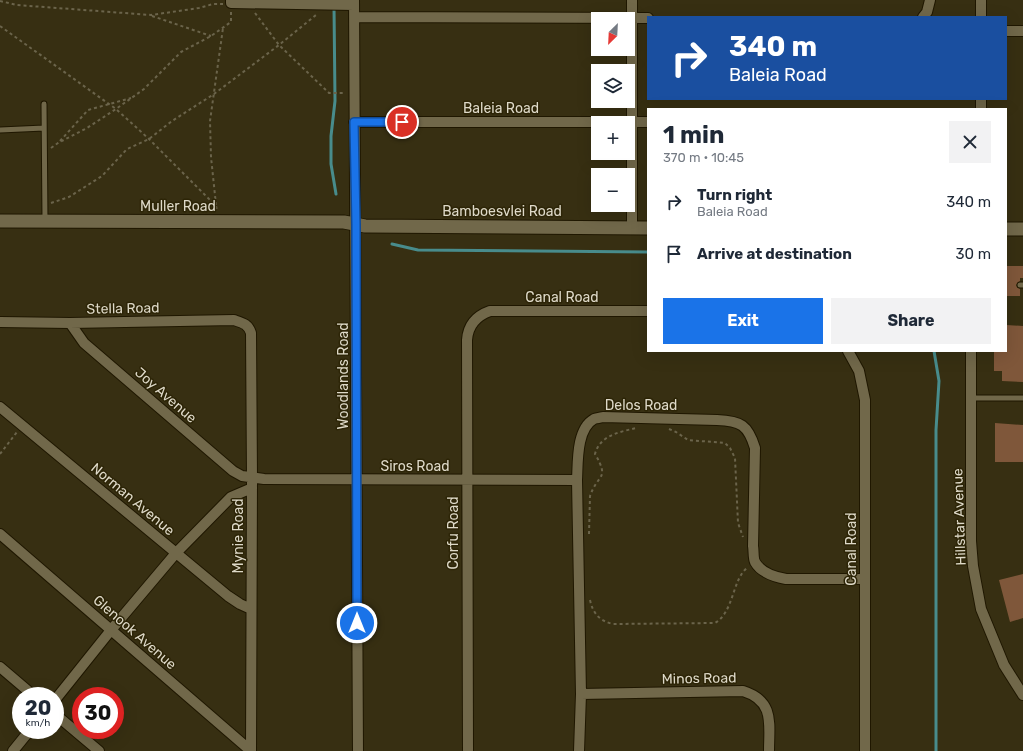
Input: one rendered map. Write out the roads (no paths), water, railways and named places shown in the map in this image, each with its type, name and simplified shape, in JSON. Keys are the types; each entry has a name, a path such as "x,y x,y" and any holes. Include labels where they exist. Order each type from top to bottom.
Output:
{"street":[{"path":"632,0 632,12"},
{"path":"924,16 928,12 930,0"},
{"path":"981,0 981,16"},
{"path":"231,2 248,4 328,5 354,3"},
{"name":"Woodlands Road","path":"354,3 358,751"},
{"path":"355,17 591,18"},
{"path":"635,18 647,18"},
{"path":"1007,31 1023,31"},
{"path":"632,56 633,116"},
{"name":"Baleia Road","path":"354,122 591,122"},
{"name":"Baleia Road","path":"635,122 647,122"},
{"path":"632,228 633,160"},
{"name":"Muller Road","path":"0,221 344,222 356,225"},
{"name":"Bamboesvlei Road","path":"356,225 647,228"},
{"path":"1007,229 1023,229"},
{"name":"Canal Road","path":"477,318 490,311 647,311"},
{"name":"Corfu Road","path":"468,751 467,340 470,327 477,318"},
{"name":"Stella Road","path":"0,322 70,323 234,320 245,324"},
{"name":"Joy Avenue","path":"70,323 84,343 233,471 242,476 252,478"},
{"name":"Mynie Road","path":"245,324 250,329 251,333 251,751"},
{"name":"Canal Road","path":"849,352 859,371 864,400 865,751"},
{"name":"Hillstar Avenue","path":"971,352 971,541 977,589 982,609 1004,665 1023,695"},
{"name":"Norman Avenue","path":"0,407 228,596 251,609"},
{"name":"Delos Road","path":"579,751 581,694 577,480 579,447 582,435 594,419 603,417 732,420 741,425 751,434 755,448 753,546 755,562 758,566 767,573 786,579 865,579"},
{"name":"Siros Road","path":"252,478 357,480 577,480"},
{"path":"64,689 176,553 231,496 252,488"},
{"name":"Glenook Avenue","path":"0,534 251,751"},
{"path":"0,667 23,687"},
{"name":"Minos Road","path":"581,694 743,691 751,693 765,706 769,715 769,751"},
{"path":"64,722 99,751"},
{"path":"12,751 22,739"}],"lane":[{"path":"44,104 45,221"},
{"path":"0,130 44,128"},
{"path":"971,398 1023,398"}],"waterway":[{"path":"334,6 335,101 331,136 331,164 336,194"},
{"path":"392,244 418,250 647,252"},
{"path":"934,352 939,381 936,430 936,751"}]}
